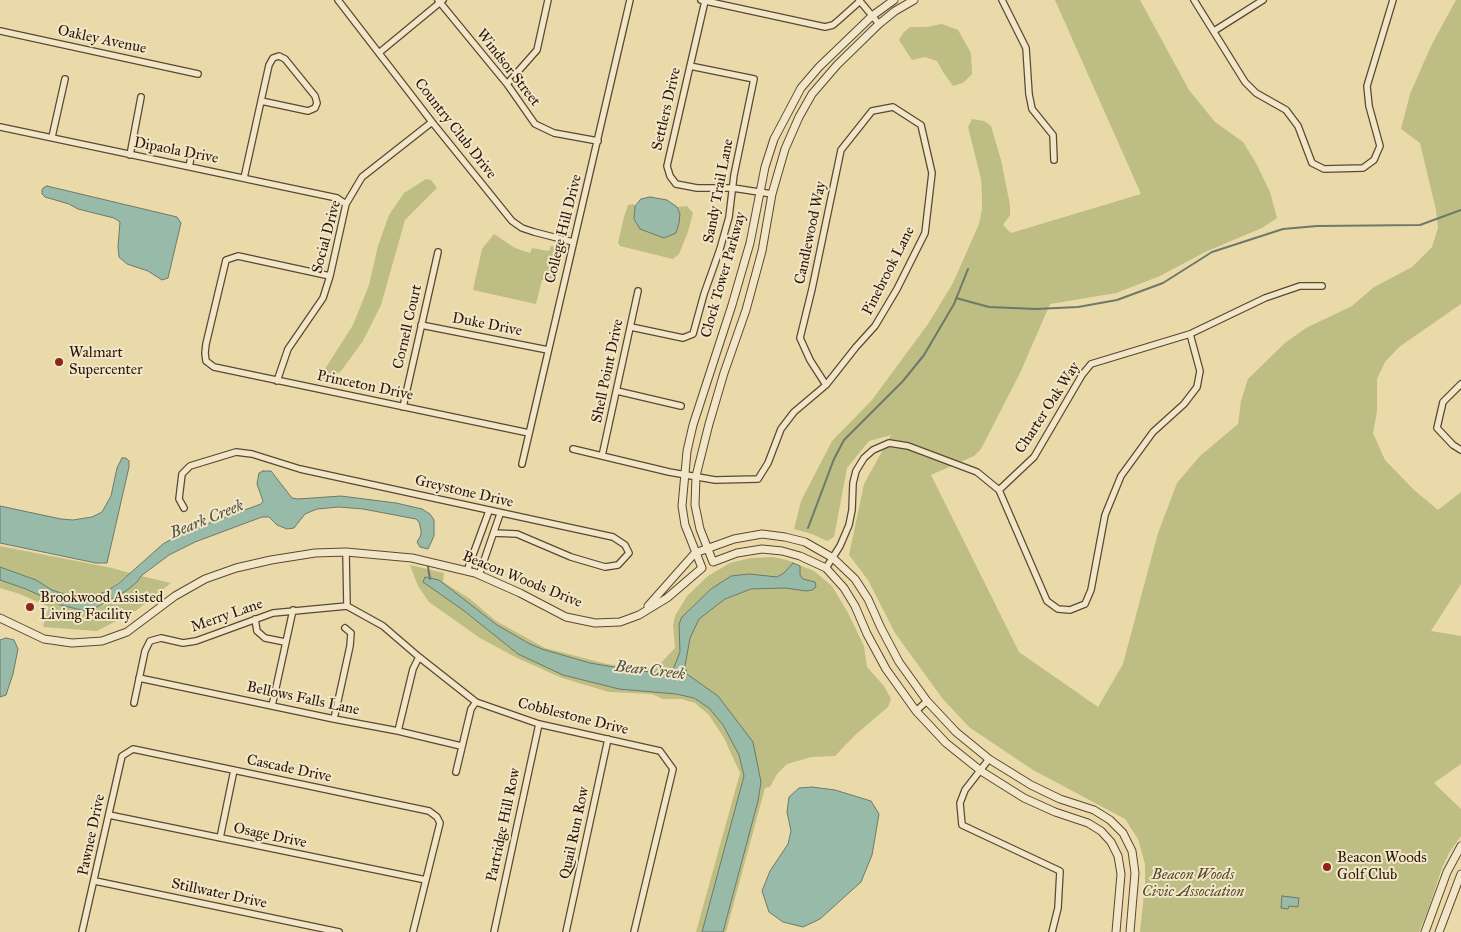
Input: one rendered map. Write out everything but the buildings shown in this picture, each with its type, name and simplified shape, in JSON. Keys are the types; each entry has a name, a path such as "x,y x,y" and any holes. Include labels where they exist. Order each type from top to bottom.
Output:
{"street":[{"name":"Country Club Drive","path":"338,0 380,52 432,122 512,221 522,228 573,242"},
{"path":"507,84 537,50 548,0"},
{"name":"College Hill Drive","path":"522,464 630,0"},
{"path":"703,0 826,27 833,25 859,1 879,24"},
{"name":"Settlers Drive","path":"703,0 667,166 670,176 676,184 697,188 733,188 772,194"},
{"name":"Clock Tower Parkway","path":"702,568 685,525 682,506 687,451 693,425 745,261 765,167 774,139 801,88 818,67 872,16 894,0"},
{"name":"Clock Tower Parkway","path":"713,562 700,529 695,505 696,476 724,373 746,310 760,259 772,194 785,150 799,117 812,94 837,65 879,24 895,11 914,0"},
{"path":"1002,0 1026,48 1029,94 1032,109 1053,135 1054,160"},
{"path":"1194,0 1245,82 1256,93 1286,110 1298,126 1312,163 1324,169 1363,168 1374,160 1380,146 1369,106 1367,86 1393,0"},
{"path":"1214,31 1263,0"},
{"path":"380,52 441,1"},
{"name":"Windsor Street","path":"441,1 507,84 535,124 554,132 598,142"},
{"name":"Oakley Avenue","path":"0,31 198,74"},
{"path":"244,178 261,101 273,58 279,56 285,59 315,96 318,103 316,108 308,111 261,101"},
{"name":"Sandy Trail Lane","path":"631,326 684,338 693,334 729,217 734,175 754,80 690,66"},
{"path":"52,137 65,79"},
{"path":"130,154 142,97"},
{"name":"Candlewood Way","path":"826,385 810,360 800,338 841,150 872,111 893,107"},
{"name":"Pinebrook Lane","path":"696,476 715,480 758,479 768,463 781,429 794,412 826,385 856,347 876,326 896,289 925,233 932,174 921,125 893,107"},
{"name":"Social Drive","path":"277,381 288,349 323,298 330,276 346,204 362,177 432,122"},
{"name":"Dipaola Drive","path":"0,127 337,198 346,204"},
{"path":"190,166 191,158"},
{"name":"Cornell Court","path":"403,407 438,252"},
{"name":"Princeton Drive","path":"330,276 238,256 226,260 205,353 206,361 214,367 529,433"},
{"name":"Charter Oak Way","path":"999,490 1034,457 1082,375 1091,364 1190,334 1265,298 1300,286 1322,286"},
{"name":"Shell Point Drive","path":"602,456 638,291"},
{"name":"Duke Drive","path":"421,325 548,350"},
{"path":"826,568 846,534 851,519 853,483 859,464 868,454 881,446 895,443 908,446 977,472 999,490 1047,602 1058,609 1070,610 1085,604 1092,590 1105,515 1121,476 1153,432 1184,404 1197,387 1200,372 1190,334"},
{"path":"1461,384 1443,402 1437,428 1453,445 1461,450"},
{"path":"617,392 681,406"},
{"path":"573,450 696,476"},
{"name":"Greystone Drive","path":"184,508 179,499 182,474 190,466 236,452 252,454 300,469 613,538 625,545 629,553 618,565 605,568 571,557 517,534 494,533"},
{"path":"467,571 489,511"},
{"path":"480,575 500,514"},
{"path":"639,616 695,553 734,539 762,534 785,537 805,542 833,558 855,579 868,599 880,628 899,662 927,702 956,732 989,759 1031,785 1060,799 1094,810 1110,820 1123,833 1132,851 1135,873 1130,932"},
{"path":"713,562 737,553 762,549 782,551 800,556 826,568 844,588 856,606 886,669 916,711 946,743 981,771 1024,798 1055,812 1088,823 1101,831 1111,842 1118,856 1121,874 1116,932"},
{"path":"346,552 347,606"},
{"name":"Beacon Woods Drive","path":"0,618 44,639 72,643 102,641 126,632 175,596 205,579 236,568 271,560 315,553 346,552 412,558 467,571 520,593 566,617 594,623 620,622 639,616 668,598 702,568 713,562"},
{"name":"Merry Lane","path":"134,703 145,651 150,641 161,638 184,643 196,641 273,613 347,606"},
{"name":"Cobblestone Drive","path":"347,606 383,626 476,702 539,724 660,751 673,769 634,932"},
{"path":"272,706 293,610"},
{"path":"255,619 258,631 265,638 285,642"},
{"path":"334,719 350,646 350,633 345,628"},
{"path":"398,731 413,669 419,657"},
{"name":"Bellows Falls Lane","path":"139,678 398,731 461,746"},
{"path":"456,772 471,709 476,702"},
{"path":"916,711 927,702"},
{"name":"Partridge Hill Row","path":"494,932 539,724"},
{"name":"Quail Run Row","path":"566,932 608,739"},
{"name":"Cascade Drive","path":"133,749 429,811 437,817 440,823 426,880"},
{"name":"Pawnee Drive","path":"82,932 122,756 133,749"},
{"path":"989,759 965,790 960,802 962,825 1060,871 1058,908 1052,932"},
{"path":"220,838 234,770"},
{"name":"Osage Drive","path":"109,815 426,880"},
{"path":"1425,932 1447,872 1461,846"},
{"path":"1439,932 1461,874"},
{"path":"413,932 426,880"},
{"name":"Stillwater Drive","path":"94,881 339,932"}],"green space":[{"name":"Beacon Woods Civic Association","path":"1055,0 1140,0 1189,90 1215,122 1243,142 1270,192 1277,218 1262,228 1205,252 1160,276 1116,293 1050,304 1020,373 981,449 974,456 931,475 1019,652 1098,707 1123,664 1158,533 1177,483 1200,456 1238,424 1241,401 1248,379 1285,343 1306,328 1352,306 1374,287 1412,267 1432,247 1438,228 1436,210 1420,143 1401,129 1410,94 1431,46 1456,0 1461,0 1461,304 1399,347 1385,362 1377,379 1377,411 1373,433 1385,460 1414,490 1438,510 1461,492 1461,584 1431,631 1461,636 1461,764 1434,783 1461,809 1461,836 1449,853 1442,868 1419,932 1140,932 1145,885 1145,864 1138,839 1125,819 1033,770 969,727 942,698 895,633 868,580 849,555 864,484 891,435 869,441 847,468 834,537 827,541 794,529 801,501 832,441 872,400 928,324 953,283 979,224 982,209 981,179 968,127 972,119 984,121 991,126 1001,160 1010,205 1010,215 1003,225 1011,233 1141,194"},
{"path":"942,24 958,30 971,53 972,74 963,83 953,86 937,61 925,57 912,60 899,40 910,27"},
{"path":"426,179 431,180 437,188 405,220 381,305 363,341 341,371 326,380 322,379 323,372 353,325 369,285 378,246 389,215 404,193"},
{"path":"633,204 635,206 634,218 640,229 664,238 680,214 677,207 687,206 693,213 679,254 673,259 620,246 618,243 624,217 628,205"},
{"path":"494,234 515,248 530,253 532,248 549,251 551,246 561,248 553,282 542,280 536,304 473,290 482,249"},
{"path":"0,546 130,573 107,591 90,597 73,597 52,590 36,580 0,567"},
{"path":"773,557 787,560 814,571 832,586 864,646 867,667 884,686 891,699 888,707 855,735 835,756 811,757 787,764 777,774 770,787 765,788 726,932 696,932 740,773 724,738 709,715 695,703 681,699 663,699 652,694 609,692 562,678 515,657 480,638 429,602 418,586 410,565 444,573 443,582 470,599 496,621 545,648 607,664 636,668 657,667 675,648 673,625 675,616 687,596 708,576 730,563 750,558"},
{"path":"141,576 171,583 137,610 97,631 43,627 49,607 20,594 0,588 0,580 26,589 61,605 95,608 103,604 103,606 137,582"}],"shaded area":[{"path":"47,186 177,217 181,223 168,278 162,280 148,271 127,264 119,257 120,222 114,218 78,209 69,204 45,197 42,194 42,190"},
{"path":"650,197 667,200 677,207 680,214 676,233 664,238 640,229 634,219 635,206 641,199"},
{"path":"122,458 126,458 129,461 129,467 107,563 96,563 0,543 0,506 73,520 92,517 102,512 111,496 117,468"},
{"path":"271,471 292,498 341,496 396,503 422,509 430,514 434,520 434,536 428,549 420,547 417,542 421,535 421,530 416,519 363,509 339,507 317,509 305,514 294,528 287,529 277,525 269,517 262,517 195,542 169,555 141,576 126,591 95,608 85,611 61,605 26,589 0,580 0,567 36,580 52,590 73,597 90,597 107,591 119,583 163,544 182,533 261,504 263,501 257,484 259,473"},
{"path":"793,563 800,566 800,575 803,579 815,582 816,587 806,591 785,588 751,589 725,599 699,619 690,638 685,666 687,674 718,696 753,742 761,782 758,801 723,932 702,932 744,776 739,755 723,725 709,708 694,698 676,694 619,689 563,675 518,654 463,610 423,582 425,577 439,580 497,625 542,649 590,663 637,671 669,673 674,667 680,652 679,624 682,617 711,589 731,576 749,574 777,577 784,573"},
{"path":"6,638 14,640 18,649 6,695 0,697 0,640"},
{"path":"812,787 835,790 871,801 879,814 872,855 861,882 820,919 803,927 783,922 769,912 762,891 770,871 788,844 791,831 787,812 789,797 799,788"},
{"path":"1282,896 1299,898 1298,907 1289,906 1288,909 1281,908"}],"waterway":[{"path":"956,298 989,307 1036,309 1078,307 1117,300 1163,283 1212,252 1283,229 1317,226 1420,225 1461,210"},
{"path":"808,528 834,459 844,440 903,381 924,355 954,304 968,269"},
{"name":"Bear Creek","path":"428,567 430,579"}],"place":[{"name":"Walmart Supercenter","path":"59,362"},
{"name":"Brookwood Assisted Living Facility","path":"30,607"},
{"name":"Beacon Woods Golf Club","path":"1327,867"}],"water label":[{"name":"Beark Creek","path":"207,520"}]}
